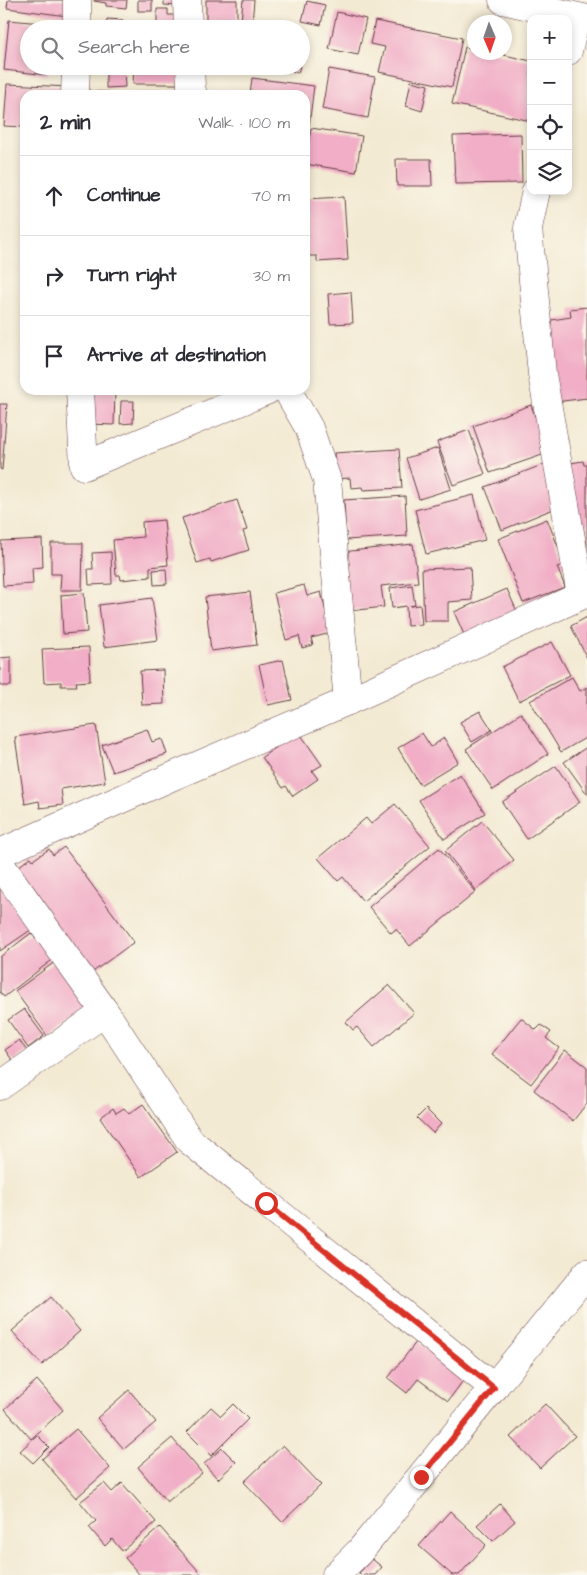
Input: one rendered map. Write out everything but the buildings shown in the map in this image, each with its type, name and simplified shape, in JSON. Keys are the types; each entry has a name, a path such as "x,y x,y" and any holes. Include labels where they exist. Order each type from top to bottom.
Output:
{"street":[{"path":"77,20 78,0"},
{"path":"187,0 188,20"},
{"path":"510,1 582,18 572,42"},
{"path":"75,90 76,75"},
{"path":"190,75 192,90"},
{"path":"0,853 348,701 584,594 542,374 528,228 535,195"},
{"path":"80,395 84,466 256,395"},
{"path":"290,395 309,428 327,480 348,701"},
{"path":"0,864 105,1012 190,1141 494,1388"},
{"path":"0,1086 105,1012"},
{"path":"336,1575 360,1551 587,1273"}],"route":[{"path":"266,1203 494,1388 421,1477"}]}
